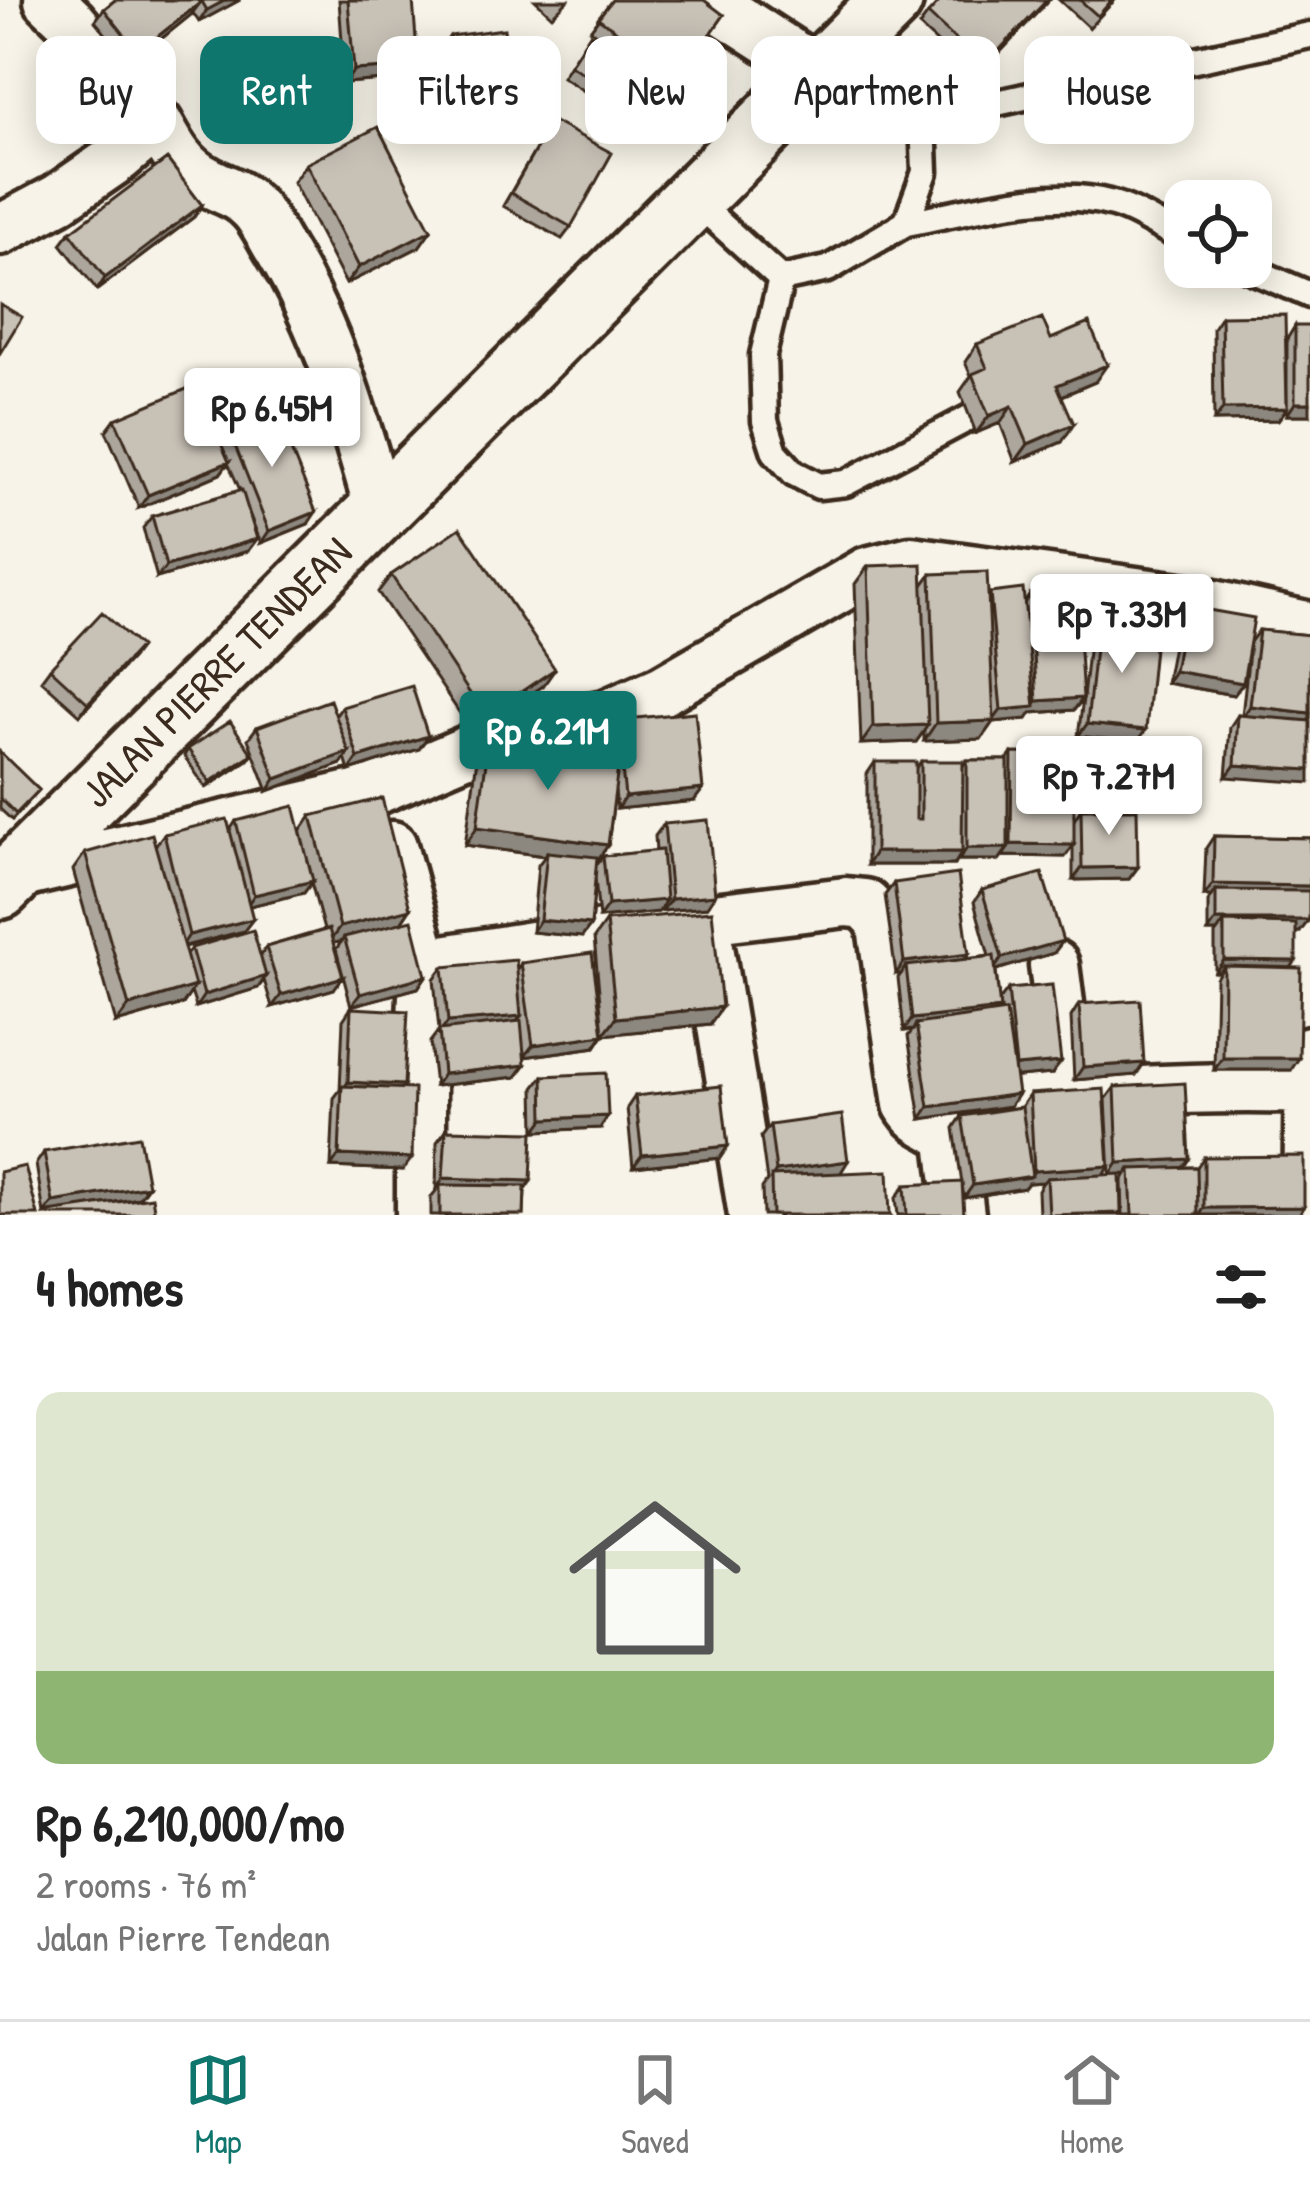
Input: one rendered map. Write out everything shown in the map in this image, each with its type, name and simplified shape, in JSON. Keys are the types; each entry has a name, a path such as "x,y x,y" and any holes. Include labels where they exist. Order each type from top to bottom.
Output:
{"street":[{"path":"50,0 85,36"},
{"path":"708,0 782,36"},
{"name":"JALAN PIERRE TENDEAN","path":"855,36 892,0"},
{"name":"JALAN PIERRE TENDEAN","path":"7,881 751,139"},
{"path":"0,230 58,199 134,144"},
{"path":"169,144 188,170 234,191 254,209 294,273 352,413 379,508"},
{"path":"7,881 375,790 508,733 606,716 663,690 868,572 911,560 1187,599 1310,627"},
{"path":"375,790 424,963 422,1215"},
{"path":"424,963 705,919 846,902 866,904 881,920 908,1104 922,1122 945,1132 951,1141 960,1215"},
{"path":"705,919 753,1215"},
{"path":"1054,965 1071,1096"},
{"path":"1308,1215 1310,1051"},
{"path":"1019,1102 1116,1091 1309,1090"}],"lane":[{"path":"1000,101 1310,35"},
{"path":"906,223 925,172 924,144"},
{"path":"781,279 828,268 906,223 1042,199 1081,197 1114,203 1164,228"},
{"path":"692,198 781,279"},
{"path":"781,279 763,355 765,421 775,452 794,473 819,486 846,483 969,418"},
{"path":"1272,279 1310,295"}],"building":[{"path":"115,0 200,3 158,36 125,36 104,9"},
{"path":"201,0 226,0 207,10"},
{"path":"348,0 413,0 416,36 377,36 377,69 354,70"},
{"path":"612,0 704,0 724,15 709,36 624,36 598,18"},
{"path":"941,0 1047,0 1000,49 1000,36 952,36 928,14"},
{"path":"1080,0 1112,0 1098,16"},
{"path":"504,29 505,36 450,36"},
{"path":"585,42 585,74 570,65"},
{"path":"561,126 585,139 585,144 612,153 571,227 511,193 539,144 561,144"},
{"path":"377,128 377,144 387,144 431,230 359,267 306,164 353,144"},
{"path":"167,159 202,205 105,278 70,232"},
{"path":"0,304 22,317 0,353"},
{"path":"1285,315 1287,408 1223,409 1221,316"},
{"path":"1042,318 1051,339 1089,323 1107,365 1057,385 1074,424 1028,444 1012,406 989,416 972,374 987,368 977,344"},
{"path":"1295,326 1310,326 1310,403 1295,403"},
{"path":"196,385 229,462 148,495 115,419"},
{"path":"274,408 316,512 269,531 228,428"},
{"path":"242,490 257,539 166,566 152,516"},
{"path":"460,528 555,669 485,716 391,575"},
{"path":"922,564 928,725 873,727 868,566"},
{"path":"987,572 994,721 936,723 931,574"},
{"path":"1023,589 1035,707 1001,710 990,593"},
{"path":"1076,591 1083,698 1037,701 1030,594"},
{"path":"1186,606 1254,618 1243,683 1174,671"},
{"path":"102,612 140,647 88,703 50,668"},
{"path":"1098,621 1156,627 1146,730 1087,724"},
{"path":"1259,630 1310,635 1310,713 1250,706"},
{"path":"412,686 428,736 358,758 342,707"},
{"path":"330,700 349,752 276,779 257,727"},
{"path":"695,712 703,789 625,797 617,720"},
{"path":"1238,715 1310,721 1310,770 1235,765"},
{"path":"230,721 252,754 210,782 188,749"},
{"path":"489,741 619,759 608,845 477,827"},
{"path":"0,752 39,790 16,814 0,798"},
{"path":"1012,753 1074,754 1074,845 1011,844"},
{"path":"967,760 1008,760 1008,848 967,848"},
{"path":"921,761 963,761 962,852 875,852 875,762 916,762 916,819 921,819"},
{"path":"382,798 410,909 340,927 311,816"},
{"path":"294,806 313,881 254,895 236,821"},
{"path":"1081,809 1137,809 1138,867 1082,868"},
{"path":"227,819 253,919 189,935 164,834"},
{"path":"708,820 715,895 671,899 664,824"},
{"path":"152,834 195,986 129,1006 85,853"},
{"path":"1214,836 1310,838 1310,886 1213,884"},
{"path":"662,850 666,900 608,905 603,856"},
{"path":"547,852 597,857 591,925 540,920"},
{"path":"1042,873 1063,941 1002,958 982,890"},
{"path":"958,874 969,954 904,962 894,883"},
{"path":"1216,890 1309,891 1309,920 1216,920"},
{"path":"712,911 722,1007 616,1018 606,921"},
{"path":"412,920 426,976 360,994 344,937"},
{"path":"1224,922 1296,924 1296,961 1224,960"},
{"path":"329,929 343,977 281,995 266,947"},
{"path":"253,930 266,976 204,995 191,948"},
{"path":"592,953 603,1035 533,1045 521,963"},
{"path":"994,956 1000,1009 912,1019 906,966"},
{"path":"516,960 521,1016 448,1022 443,967"},
{"path":"1224,966 1301,968 1299,1058 1223,1058"},
{"path":"1052,985 1061,1062 1016,1066 1008,989"},
{"path":"1140,1000 1144,1063 1083,1067 1079,1004"},
{"path":"351,1008 408,1011 404,1085 348,1082"},
{"path":"1006,1011 1018,1094 929,1107 916,1024"},
{"path":"521,1021 525,1065 443,1074 439,1030"},
{"path":"606,1073 608,1116 544,1119 543,1076"},
{"path":"1185,1083 1189,1159 1118,1163 1115,1087"},
{"path":"342,1086 414,1089 412,1158 339,1155"},
{"path":"721,1086 728,1146 642,1155 635,1096"},
{"path":"1104,1089 1109,1166 1034,1171 1030,1094"},
{"path":"1022,1107 1032,1176 973,1185 962,1116"},
{"path":"842,1115 848,1161 776,1171 770,1125"},
{"path":"446,1130 533,1132 531,1181 443,1178"},
{"path":"139,1136 148,1186 53,1202 44,1152"},
{"path":"1304,1156 1304,1207 1204,1208 1204,1157"},
{"path":"25,1166 38,1215 0,1215 0,1172"},
{"path":"1197,1167 1198,1215 1132,1215 1130,1169"},
{"path":"888,1171 890,1215 772,1215 771,1176"},
{"path":"1120,1174 1121,1213 1049,1215 1047,1178"},
{"path":"962,1182 964,1215 907,1215 905,1185"},
{"path":"440,1185 525,1186 524,1215 440,1215"},
{"path":"152,1197 155,1215 49,1212"}]}
